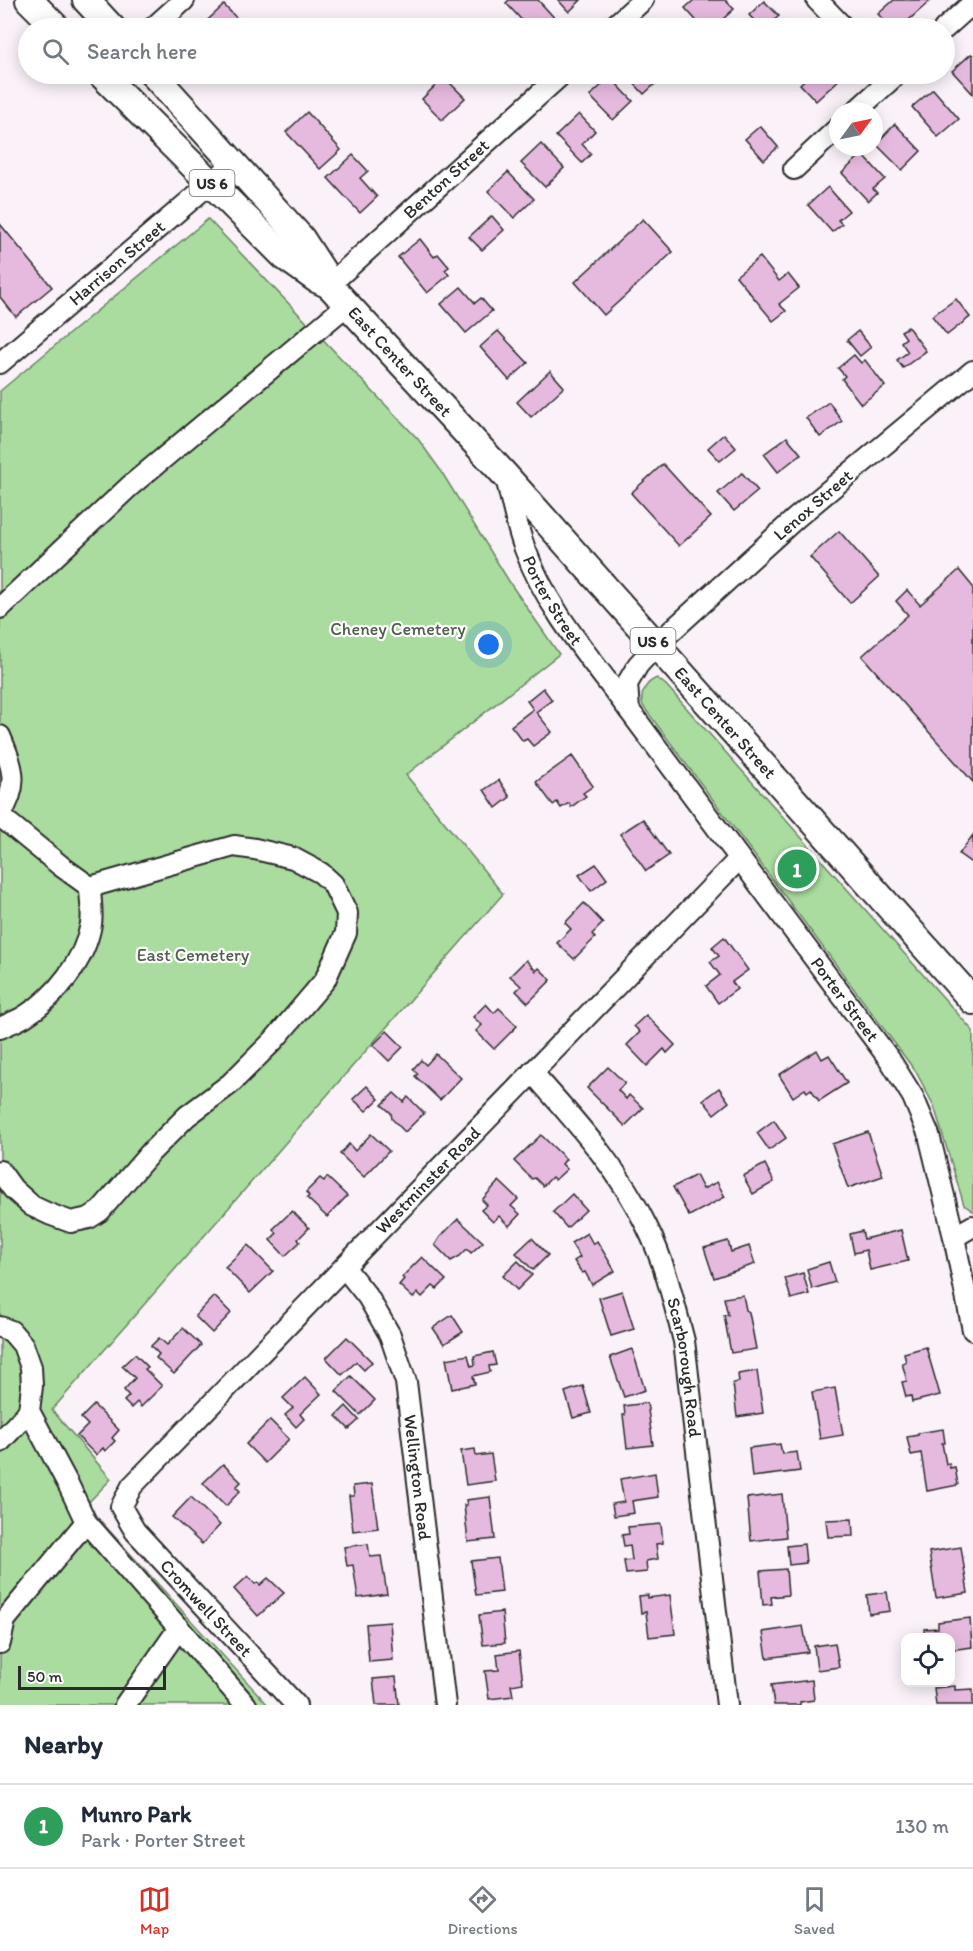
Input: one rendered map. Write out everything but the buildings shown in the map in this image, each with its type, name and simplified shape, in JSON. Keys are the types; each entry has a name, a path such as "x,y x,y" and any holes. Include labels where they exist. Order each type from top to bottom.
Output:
{"main road":[{"path":"29,0 47,18"},
{"path":"86,0 103,18"},
{"name":"East Center Street","path":"113,84 285,257 316,279 329,285"},
{"name":"East Center Street","path":"162,84 301,238 329,285 505,475 973,1001"}],"street":[{"path":"164,18 184,0"},
{"path":"623,18 643,0"},
{"path":"817,0 834,18"},
{"path":"955,20 973,3"},
{"name":"Benton Street","path":"329,285 551,84"},
{"path":"865,102 883,84"},
{"path":"794,169 829,136"},
{"name":"Harrison Street","path":"0,363 234,163"},
{"path":"0,608 130,486 348,304"},
{"name":"Lenox Street","path":"656,645 796,518 973,370"},
{"name":"Porter Street","path":"505,475 524,548 552,605 890,1060 913,1097 929,1135 954,1237 973,1330"},
{"path":"628,710 627,684 638,665 656,645"},
{"path":"0,736 12,764 13,783 9,801 0,815 90,887"},
{"path":"0,1171 13,1189 32,1206 71,1222 89,1218 100,1210 151,1152 187,1116 230,1084 274,1040 325,980 346,933 347,913 333,884 321,873 293,858 255,849 234,846 90,887"},
{"name":"Westminster Road","path":"121,1507 132,1486 739,859"},
{"path":"0,1028 25,1016 45,1001 76,963 85,946 91,922 90,887"},
{"name":"Scarborough Road","path":"532,1072 595,1144 622,1182 648,1228 669,1284 684,1341 727,1705"},
{"path":"954,1237 973,1226"},
{"name":"Wellington Road","path":"344,1267 368,1297 390,1335 406,1382 445,1705"},
{"path":"0,1326 11,1331 22,1345 31,1367 32,1386 29,1410 86,1522 246,1705"},
{"path":"0,1442 29,1410"},
{"name":"Cromwell Street","path":"121,1507 135,1531 296,1705"},
{"path":"1,1631 5,1620 86,1522"},
{"path":"125,1705 179,1628"}],"green space":[{"name":"East Cemetery","path":"208,219 418,439 441,471 512,586 559,654 406,775 503,894 52,1410 111,1479 86,1505 268,1705 0,1705 0,391"},
{"path":"657,678 666,685 973,1031 973,1211 964,1205 934,1106 916,1072 643,706 644,689"}],"place":[{"name":"Munro Park","path":"797,869"}],"park label":[{"name":"Cheney Cemetery","path":"398,629"}]}
